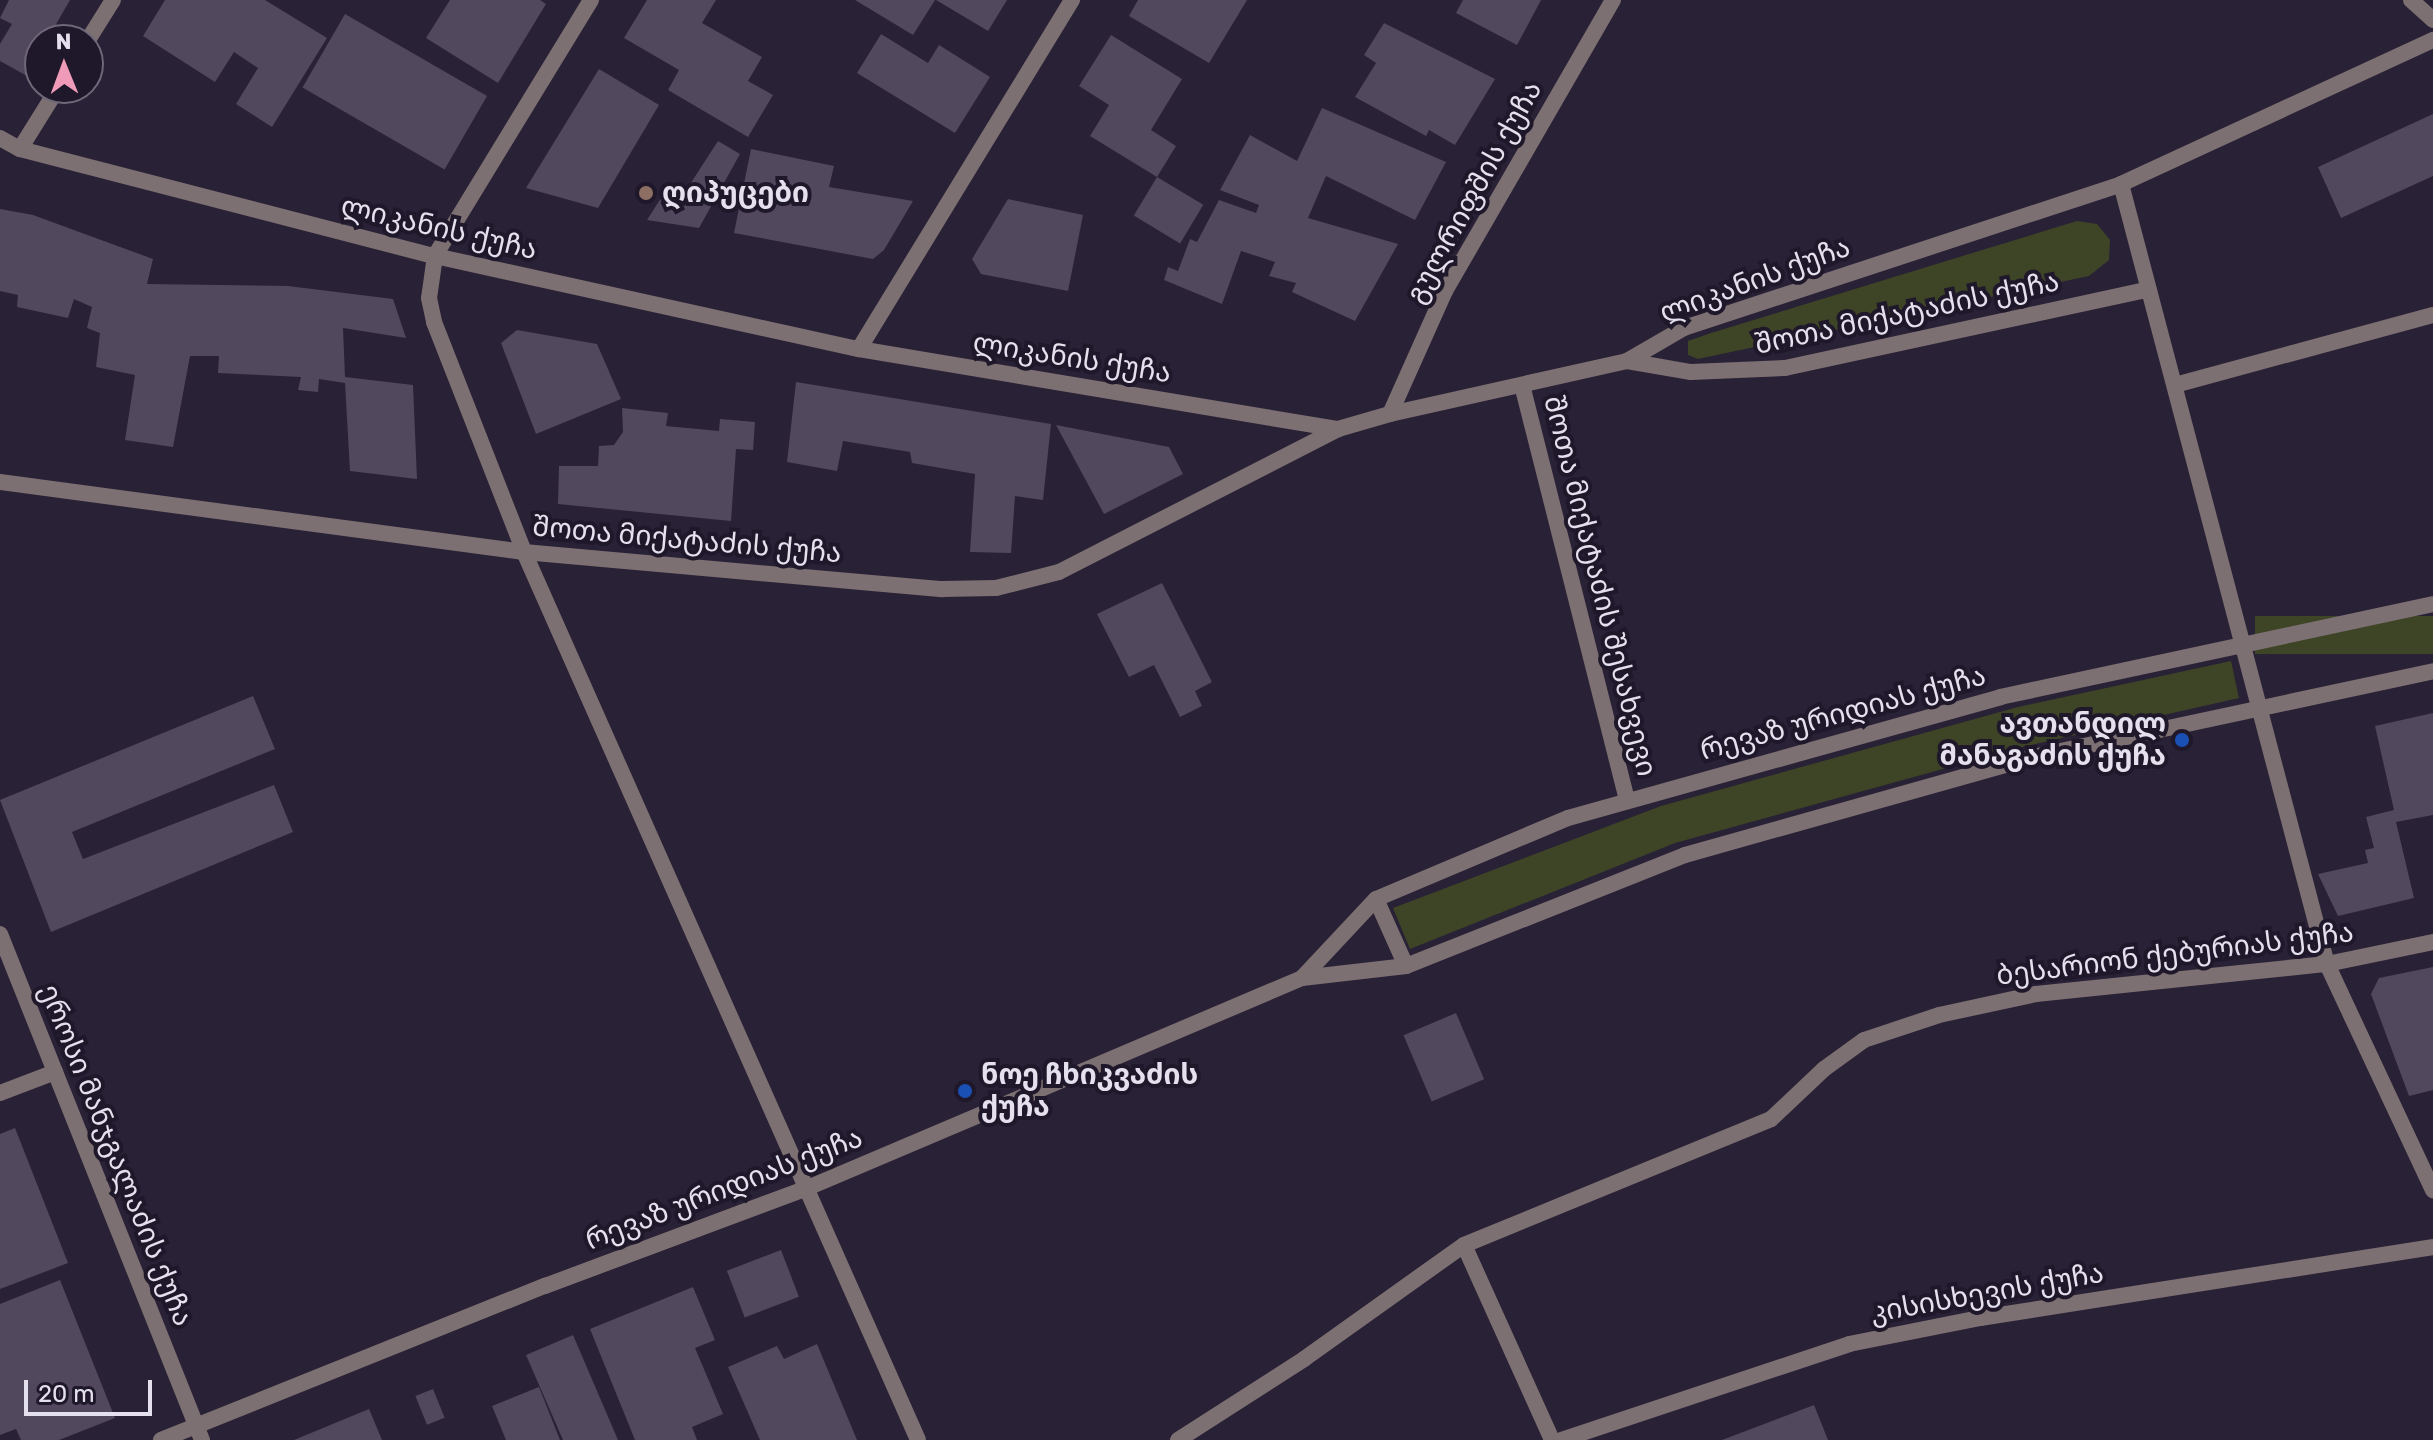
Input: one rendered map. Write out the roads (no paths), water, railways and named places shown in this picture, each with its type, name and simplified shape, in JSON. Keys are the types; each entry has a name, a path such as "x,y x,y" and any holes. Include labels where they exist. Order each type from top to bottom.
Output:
{"street":[{"path":"98,24 113,0"},
{"path":"591,0 435,256 429,298 434,322 524,552 918,1440"},
{"path":"859,349 1072,0"},
{"name":"გულრიფშის ქუჩა","path":"1390,414 1445,291 1613,0"},
{"path":"2411,0 2433,20"},
{"name":"ლიკანის ქუჩა","path":"0,138 20,149 435,256 859,349 1338,429 1390,414 1627,361 1684,328 2121,184 2433,40"},
{"path":"20,149 48,104"},
{"path":"2121,184 2257,710 2327,964 2433,1190"},
{"name":"შოთა მიქატაძის ქუჩა","path":"1627,361 1691,372 1785,368 2149,289"},
{"path":"2175,385 2433,315"},
{"name":"შოთა მიქატაძის შესახვევი","path":"1522,385 1627,799"},
{"name":"შოთა მიქატაძის ქუჩა","path":"0,482 524,552 942,589 996,588 1059,572 1338,429"},
{"name":"რევაზ ურიდიას ქუჩა","path":"1302,978 1376,899 1568,818 2000,697 2433,604"},
{"name":"რევაზ ურიდიას ქუჩა","path":"161,1440 200,1433 545,1286 805,1189 1302,978 1406,966 1685,855 2033,757 2433,671"},
{"path":"1376,899 1406,966"},
{"name":"ეროსი მანჯგალაძის ქუჩა","path":"0,934 200,1433"},
{"name":"ბესარიონ ქებურიას ქუჩა","path":"1178,1440 1304,1359 1464,1245 1771,1119 1824,1069 1864,1040 1939,1015 2036,994 2327,964 2433,942"},
{"path":"0,1093 55,1072"},
{"path":"1464,1245 1552,1440"},
{"name":"კისისხევის ქუჩა","path":"1561,1440 1849,1344 1995,1316 2433,1247"}],"place":[{"name":"ღიპუცები","path":"646,193"},
{"name":"ავთანდილ მანაგაძის ქუჩა","path":"2182,740"},
{"name":"ნოე ჩხიკვაძის ქუჩა","path":"965,1091"}]}
